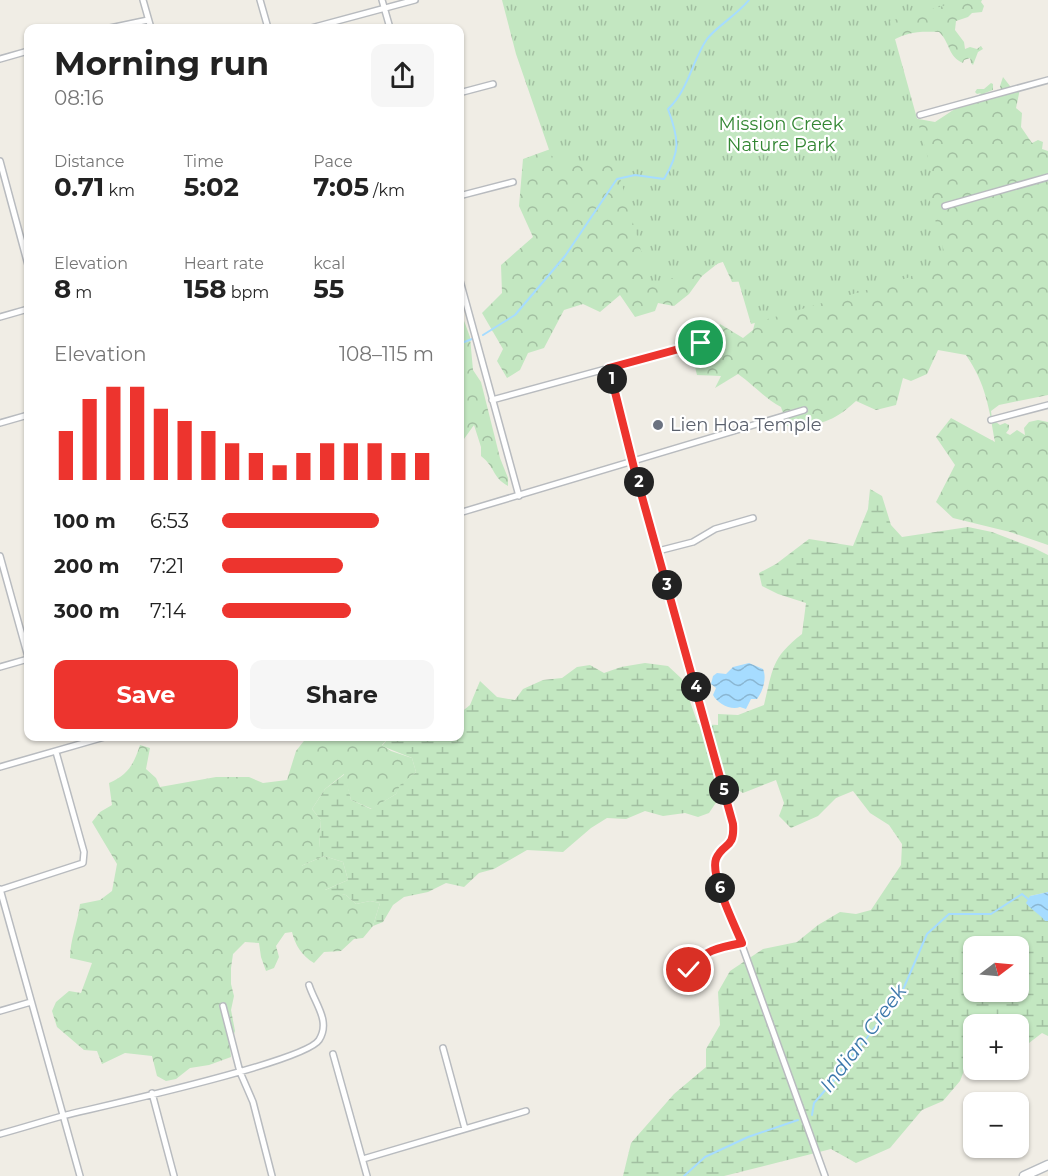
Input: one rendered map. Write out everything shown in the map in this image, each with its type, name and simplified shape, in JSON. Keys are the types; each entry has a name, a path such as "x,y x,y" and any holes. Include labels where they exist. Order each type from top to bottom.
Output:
{"street":[{"path":"143,0 150,24"},
{"path":"260,0 267,24"},
{"path":"382,0 389,24"},
{"path":"327,24 415,0"},
{"path":"129,24 148,20"},
{"path":"0,59 24,52"},
{"path":"920,115 1048,80"},
{"path":"464,92 493,84"},
{"path":"0,161 24,250"},
{"path":"945,206 1048,177"},
{"path":"464,195 513,182"},
{"path":"464,296 519,496"},
{"path":"0,317 24,310"},
{"path":"492,400 701,343"},
{"path":"609,368 733,824 733,839 716,860 716,873 825,1176"},
{"path":"991,420 1048,405"},
{"path":"464,512 804,410"},
{"path":"0,423 24,416"},
{"path":"658,551 693,542 715,529 753,518"},
{"path":"0,556 24,643"},
{"path":"0,668 24,659"},
{"path":"0,767 92,741"},
{"path":"56,752 84,852 84,860 81,864 0,889 80,1176"},
{"path":"689,970 696,960 706,953 742,943"},
{"path":"0,1134 240,1072 305,1050 318,1041 324,1025 309,985"},
{"path":"0,1011 31,1002"},
{"path":"223,1006 240,1072 253,1102 272,1176"},
{"path":"443,1048 465,1128"},
{"path":"333,1054 367,1176"},
{"path":"152,1093 174,1176"},
{"path":"363,1159 526,1111"},
{"path":"1024,1176 1048,1165"}],"green space":[{"name":"Mission Creek Nature Park","path":"502,0 964,0 890,21 936,187 930,201 948,266 751,324 732,259 651,285 613,154 556,170 516,54"},
{"path":"785,0 982,0 984,6 982,12 972,13 956,21 955,30 964,42 965,49 970,47 977,49 981,46 983,49 978,52 973,65 970,58 964,60 963,63 954,57 939,32 912,33 886,44 903,68 901,85 913,118 935,122 964,103 973,101 981,93 975,92 977,89 984,89 991,83 993,90 985,93 986,98 989,99 991,94 1001,91 1003,77 1010,86 1020,89 1016,108 1022,113 1021,127 1032,143 1038,140 1043,142 1042,149 1048,151 1048,395 999,405 991,411 992,419 1000,425 1005,423 1009,425 1006,433 1010,435 1017,430 1025,435 1024,428 1029,422 1038,420 1048,422 1048,545 1010,532 953,518 936,502 955,465 936,437 951,418 995,442 982,386 966,355 938,350 927,374 911,381 903,378 896,405 876,410 856,401 825,421 787,426 781,407 738,374 715,388 721,376 697,375 693,359 710,345 720,324 743,338 753,330 760,303 749,281 732,282 722,260 702,276 689,294 674,306 658,303 655,311 635,317 620,295 600,312 583,304 564,310 544,348 528,353 520,370 507,378 497,361 503,349 482,313 502,293 501,265 533,237 519,206 523,159 556,147"},
{"path":"464,321 470,337 473,370 481,382 500,458 508,478 508,486 499,479 481,456 481,447 474,425 464,439"},
{"path":"870,489 882,496 891,525 902,537 968,527 992,532 1048,555 1048,892 1030,896 1045,920 1048,921 1048,1036 1042,1033 1029,1043 1029,1014 963,1014 963,1073 960,1081 943,1101 922,1110 890,1148 856,1163 831,1149 724,1176 623,1176 631,1143 674,1094 706,1067 706,1049 720,1025 718,992 730,971 763,949 797,942 818,925 840,912 856,914 871,910 901,865 902,844 889,825 870,813 853,791 836,798 818,816 791,828 779,816 784,803 776,780 743,793 733,787 719,798 709,813 698,817 685,813 663,816 645,811 626,819 607,818 591,828 563,852 527,850 494,869 479,873 464,887 446,883 428,892 404,897 393,905 383,922 373,926 380,903 370,901 356,904 346,895 323,891 348,880 343,862 324,856 301,866 298,853 319,848 321,820 312,809 325,789 345,774 351,800 371,809 396,794 400,785 416,772 412,758 382,746 386,741 464,741 464,710 470,705 480,681 497,697 515,700 523,689 543,680 562,678 577,667 590,665 604,673 621,667 645,663 668,666 682,679 698,724 718,725 718,714 738,715 764,705 775,665 784,650 802,634 806,603 762,586 759,573 776,564 809,539 853,546 868,509"},
{"path":"304,741 386,741 382,745 391,751 412,758 416,772 401,785 396,794 372,809 351,800 344,774 325,789 312,809 321,820 319,849 301,866 324,856 343,862 348,880 325,890 346,895 356,904 370,901 380,903 373,926 363,938 354,939 341,951 324,952 314,963 300,950 292,932 285,933 276,946 279,957 274,968 266,971 259,943 245,942 233,954 231,968 234,996 231,1010 235,1031 230,1047 231,1057 209,1065 190,1068 176,1079 166,1081 157,1076 152,1056 125,1053 102,1064 97,1051 84,1050 57,1027 52,1011 56,1002 69,991 81,993 92,963 70,958 80,904 100,900 112,891 117,864 92,822 100,812 112,805 109,783 129,768 140,745 150,748 146,769 156,778 160,787 216,777 249,777 263,783 287,780 296,751"}],"water":[{"path":"749,663 763,669 765,676 757,699 751,699 746,709 729,707 721,703 713,695 716,688 711,684 713,676 717,673 726,674 733,667"},
{"path":"1048,892 1048,921 1045,921 1026,903 1030,896"}],"waterway":[{"path":"483,335 515,315 565,256 617,179 635,175 664,179 670,169 677,145 668,109 680,94 707,39 749,0"},
{"path":"464,342 472,339"},
{"name":"Indian Creek","path":"812,1115 814,1103 902,992 927,934 949,914 991,914 1022,894 1028,899"},
{"name":"Indian Creek","path":"684,1176 705,1157 748,1137 798,1120"}],"place":[{"name":"Lien Hoa Temple","path":"658,425"}],"route":[{"path":"689,970 696,960 706,953 742,943 718,883 715,864 719,854 728,847 733,839 733,824 634,468 609,368 701,343"}]}
